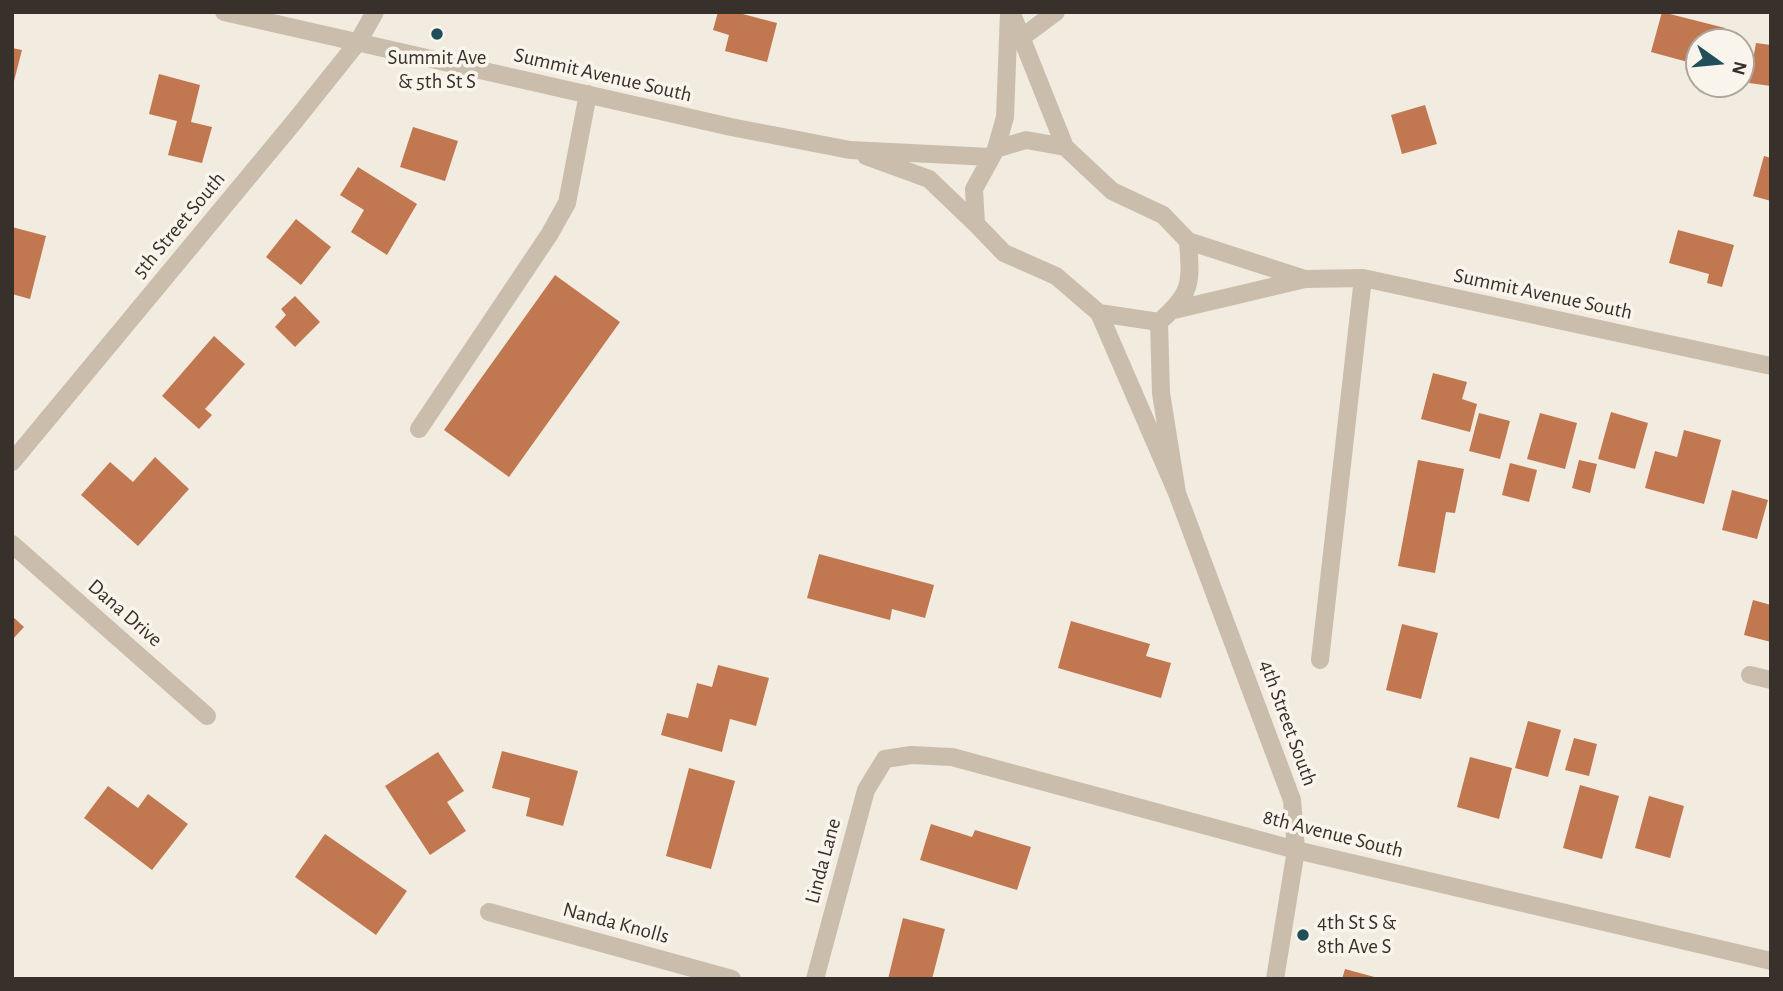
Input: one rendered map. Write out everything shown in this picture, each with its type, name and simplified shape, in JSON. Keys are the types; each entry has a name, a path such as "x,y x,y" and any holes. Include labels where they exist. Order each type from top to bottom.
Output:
{"street":[{"name":"Summit Avenue South","path":"224,12 850,150 929,179 1004,253 1056,276 1100,313"},
{"name":"5th Street South","path":"12,462 358,42 375,12"},
{"path":"1010,12 1065,147"},
{"path":"976,224 974,188 994,153 1005,117 1010,12"},
{"path":"1021,38 1056,12"},
{"path":"419,429 549,235 567,203 588,94"},
{"name":"Summit Avenue South","path":"850,150 994,153 1026,140 1065,147 1112,191 1163,215 1188,241 1305,279"},
{"name":"Summit Avenue South","path":"1160,322 1174,310 1191,281 1188,241"},
{"name":"Summit Avenue South","path":"1174,310 1305,279 1363,278 1771,366"},
{"path":"1320,660 1363,278"},
{"path":"1100,313 1160,322"},
{"name":"4th Street South","path":"1100,313 1177,494 1276,750 1292,800 1296,850 1275,979"},
{"name":"4th Street South","path":"1160,322 1161,393 1177,494"},
{"name":"Dana Drive","path":"12,544 207,716"},
{"path":"1750,675 1771,680"},
{"name":"8th Avenue South","path":"885,759 911,755 952,757 1296,850 1771,961"},
{"name":"Linda Lane","path":"815,979 866,790 885,759"},
{"name":"Nanda Knolls","path":"489,912 732,979"}],"building":[{"path":"718,12 735,12 777,23 767,62 725,51 729,35 713,30"},
{"path":"1662,12 1725,28 1685,28 1685,61 1651,52"},
{"path":"1756,43 1771,45 1771,86 1755,84"},
{"path":"12,48 22,50 13,85 12,85"},
{"path":"159,74 200,85 191,122 212,127 202,163 168,155 177,121 149,114"},
{"path":"1425,105 1437,144 1402,154 1391,115"},
{"path":"413,127 458,141 445,181 400,167"},
{"path":"1764,156 1771,158 1771,201 1753,196"},
{"path":"358,167 417,204 387,255 351,232 364,210 340,195"},
{"path":"296,219 331,247 301,285 266,257"},
{"path":"12,227 46,236 30,299 12,294"},
{"path":"1678,230 1734,245 1722,287 1707,283 1709,274 1669,263"},
{"path":"555,275 620,322 509,477 444,430"},
{"path":"295,296 320,322 295,347 275,327 286,315 281,309"},
{"path":"214,336 245,364 205,409 212,415 199,429 162,396"},
{"path":"1433,373 1467,382 1462,399 1477,404 1470,432 1421,419"},
{"path":"1611,412 1648,423 1635,469 1598,459"},
{"path":"1479,413 1510,421 1500,459 1469,451"},
{"path":"1540,413 1577,423 1565,469 1527,459"},
{"path":"1684,430 1721,440 1704,504 1645,488 1655,451 1677,457"},
{"path":"155,457 189,489 138,546 81,495 110,462 133,482"},
{"path":"1418,460 1464,469 1455,513 1446,512 1435,573 1398,566"},
{"path":"1579,460 1597,464 1590,493 1572,488"},
{"path":"1510,463 1537,470 1529,502 1502,495"},
{"path":"1732,490 1768,500 1757,539 1722,530"},
{"path":"819,554 934,585 925,618 892,609 890,620 807,598"},
{"path":"1753,600 1771,605 1771,642 1744,635"},
{"path":"12,616 24,627 12,640"},
{"path":"1071,621 1150,644 1146,656 1171,663 1161,698 1058,668"},
{"path":"1402,624 1438,633 1421,699 1386,690"},
{"path":"718,665 769,678 756,726 730,719 722,752 661,735 667,713 688,718 697,683 712,687"},
{"path":"1528,721 1561,730 1548,777 1515,768"},
{"path":"1574,738 1597,744 1589,776 1565,770"},
{"path":"502,751 578,771 563,826 526,816 530,798 492,788"},
{"path":"438,752 464,791 447,802 466,831 430,855 385,786"},
{"path":"1470,757 1512,768 1499,819 1457,807"},
{"path":"689,768 735,781 711,869 666,856"},
{"path":"1580,785 1619,796 1602,859 1563,848"},
{"path":"108,786 138,808 148,794 188,824 152,870 84,818"},
{"path":"1649,796 1684,806 1670,858 1635,848"},
{"path":"931,824 972,837 975,830 1031,847 1017,890 920,860"},
{"path":"325,834 407,891 376,935 295,877"},
{"path":"903,918 945,929 932,979 888,979"},
{"path":"1345,969 1378,978 1342,979"}],"place":[{"name":"Summit Ave & 5th St S","path":"437,34"},
{"name":"4th St S & 8th Ave S","path":"1303,935"}]}
